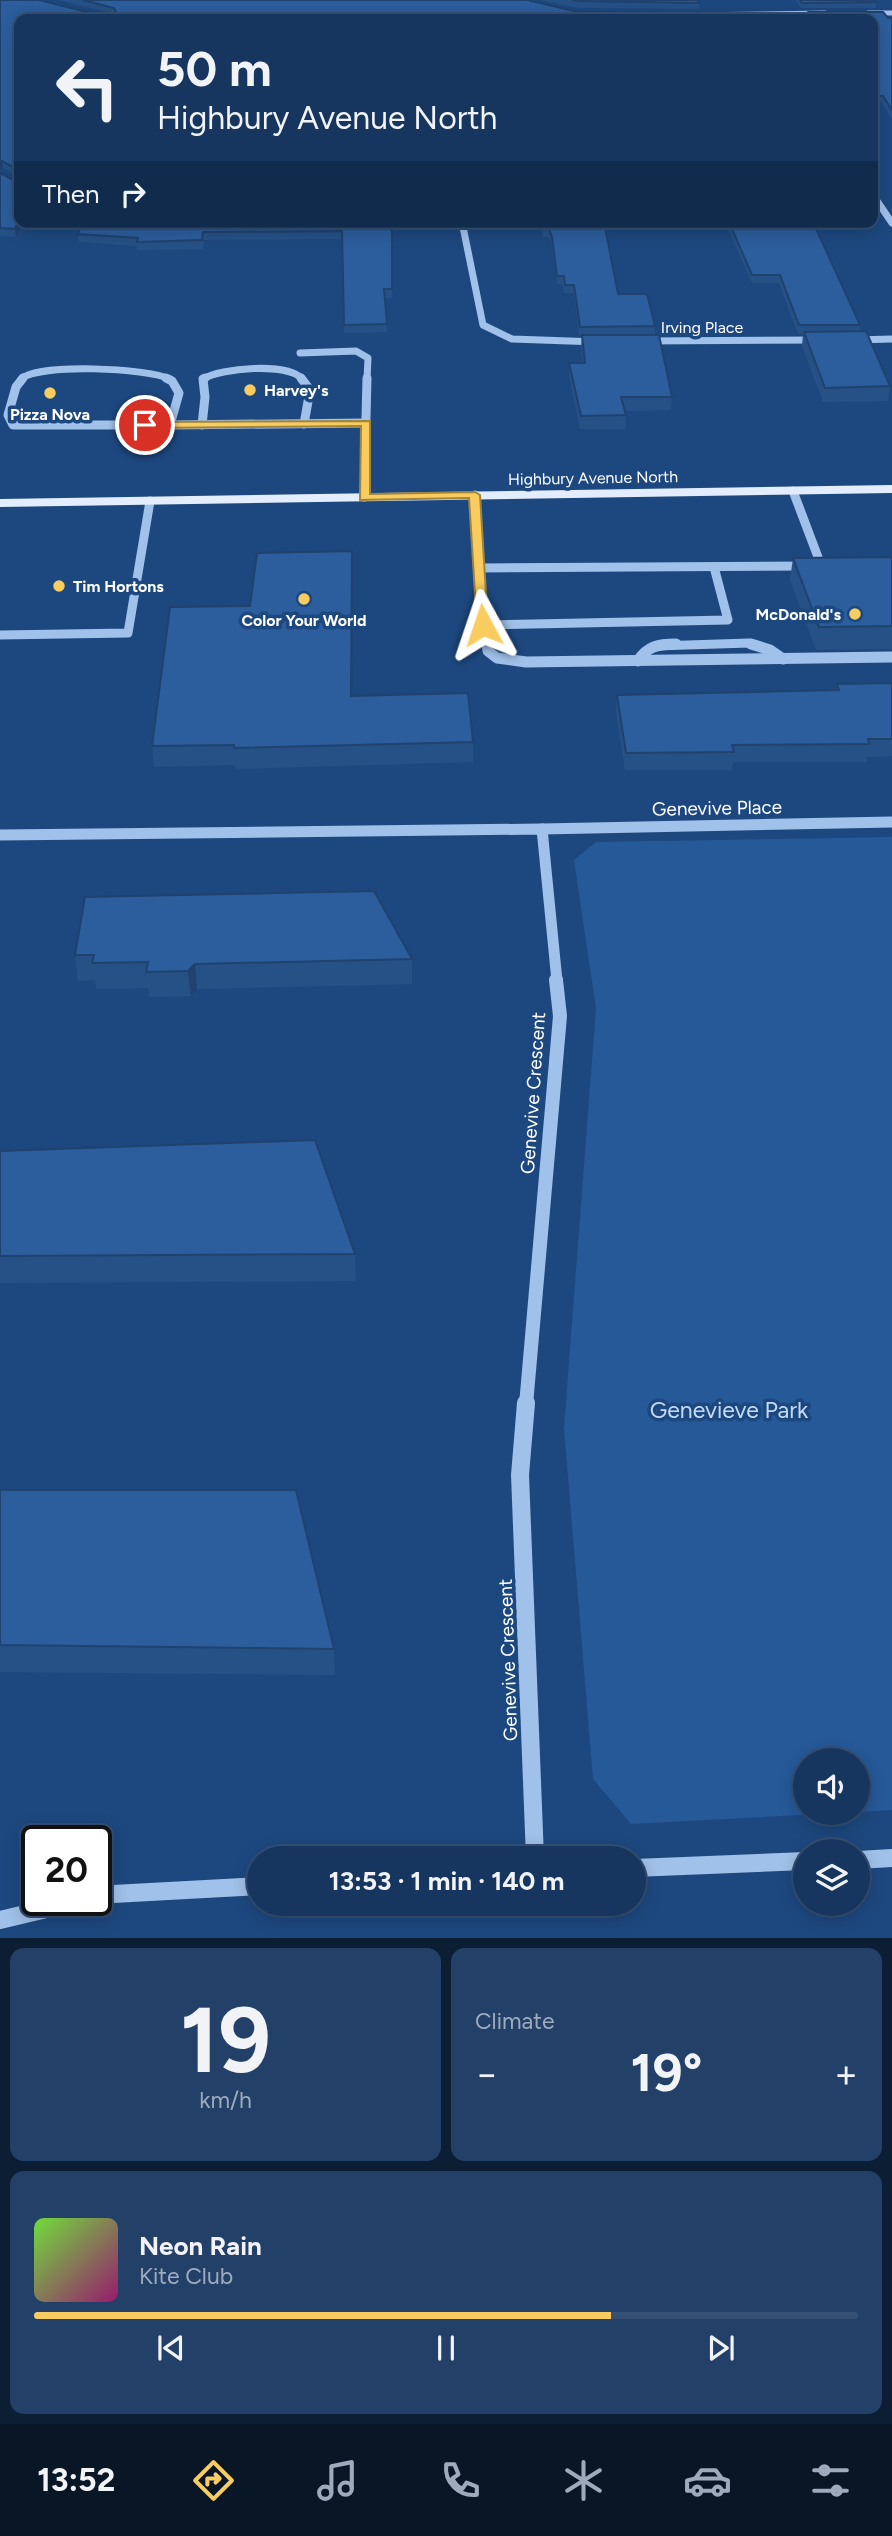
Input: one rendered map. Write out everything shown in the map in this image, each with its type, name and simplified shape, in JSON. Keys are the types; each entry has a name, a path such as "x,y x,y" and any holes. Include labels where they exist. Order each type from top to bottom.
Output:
{"main road":[{"name":"Highbury Avenue North","path":"0,503 892,489"}],"street":[{"path":"749,7 753,14"},
{"path":"816,14 836,13"},
{"path":"864,13 892,13"},
{"path":"878,202 892,223"},
{"path":"463,228 483,325 512,339 606,342"},
{"path":"837,340 892,339"},
{"name":"Irving Place","path":"633,342 824,340"},
{"path":"300,353 356,351 368,358 364,497"},
{"path":"202,425 205,397 203,379 206,376 225,371 274,370 299,376 310,390 304,424"},
{"path":"170,425 179,391 176,382 168,376 128,371 46,372 20,379 8,415 13,425 19,426 202,425 366,423"},
{"path":"793,491 821,565"},
{"path":"475,495 483,625 488,651 497,659 526,662 892,657"},
{"path":"0,635 128,633 150,500"},
{"path":"478,568 832,565"},
{"path":"483,625 728,620 714,566"},
{"path":"638,661 644,651 660,645 749,643 770,650 783,659"},
{"name":"Genevive Place","path":"542,829 892,822"},
{"path":"0,835 542,829"},
{"name":"Genevive Crescent","path":"535,1846 520,1475 560,1016 542,829"},
{"path":"870,1859 892,1858"},
{"path":"646,1868 793,1861"},
{"path":"112,1894 247,1887"},
{"path":"0,1920 21,1915"}],"green space":[{"name":"Genevieve Park","path":"892,837 892,1810 870,1811 870,1748 793,1748 793,1815 631,1824 593,1779 564,1428 596,1008 574,860 596,842"}],"building":[{"path":"0,0 39,0 95,14 14,14 14,167 0,161"},
{"path":"83,0 527,0 578,12 704,13 117,14 114,8"},
{"path":"572,0 698,0 699,3 579,1"},
{"path":"800,0 875,0 876,2 802,3"},
{"path":"809,12 883,12 888,18 892,18 892,110 883,96 878,96 878,14"},
{"path":"0,173 14,180 15,228 15,229 0,228"},
{"path":"80,228 392,228 392,289 384,289 387,324 344,325 342,231 203,232 202,240 137,242 138,238 78,234"},
{"path":"605,228 618,294 647,294 655,326 580,327 574,285 565,285 564,276 557,276 552,237 549,229 543,229"},
{"path":"732,228 816,228 860,325 799,325 780,275 752,275"},
{"path":"866,331 890,386 825,388 804,332"},
{"path":"582,335 659,335 672,397 621,397 626,415 581,416 569,363 585,363"},
{"path":"352,551 351,696 468,693 473,742 234,748 234,745 152,746 170,607 250,606 257,553"},
{"path":"892,557 892,626 819,627 793,558"},
{"path":"892,683 892,739 868,739 869,744 732,745 734,752 626,753 617,695 839,690 837,684"},
{"path":"374,891 412,959 195,964 188,971 146,972 148,962 92,963 94,955 75,955 85,897"},
{"path":"315,1140 355,1254 0,1256 0,1151"},
{"path":"0,1490 296,1490 334,1649 0,1645"}],"place":[{"name":"Harvey's","path":"250,390"},
{"name":"Pizza Nova","path":"50,393"},
{"name":"Tim Hortons","path":"59,586"},
{"name":"Color Your World","path":"304,599"},
{"name":"McDonald's","path":"855,614"}],"route":[{"path":"145,425 366,423 364,497 475,495 483,625"}]}
